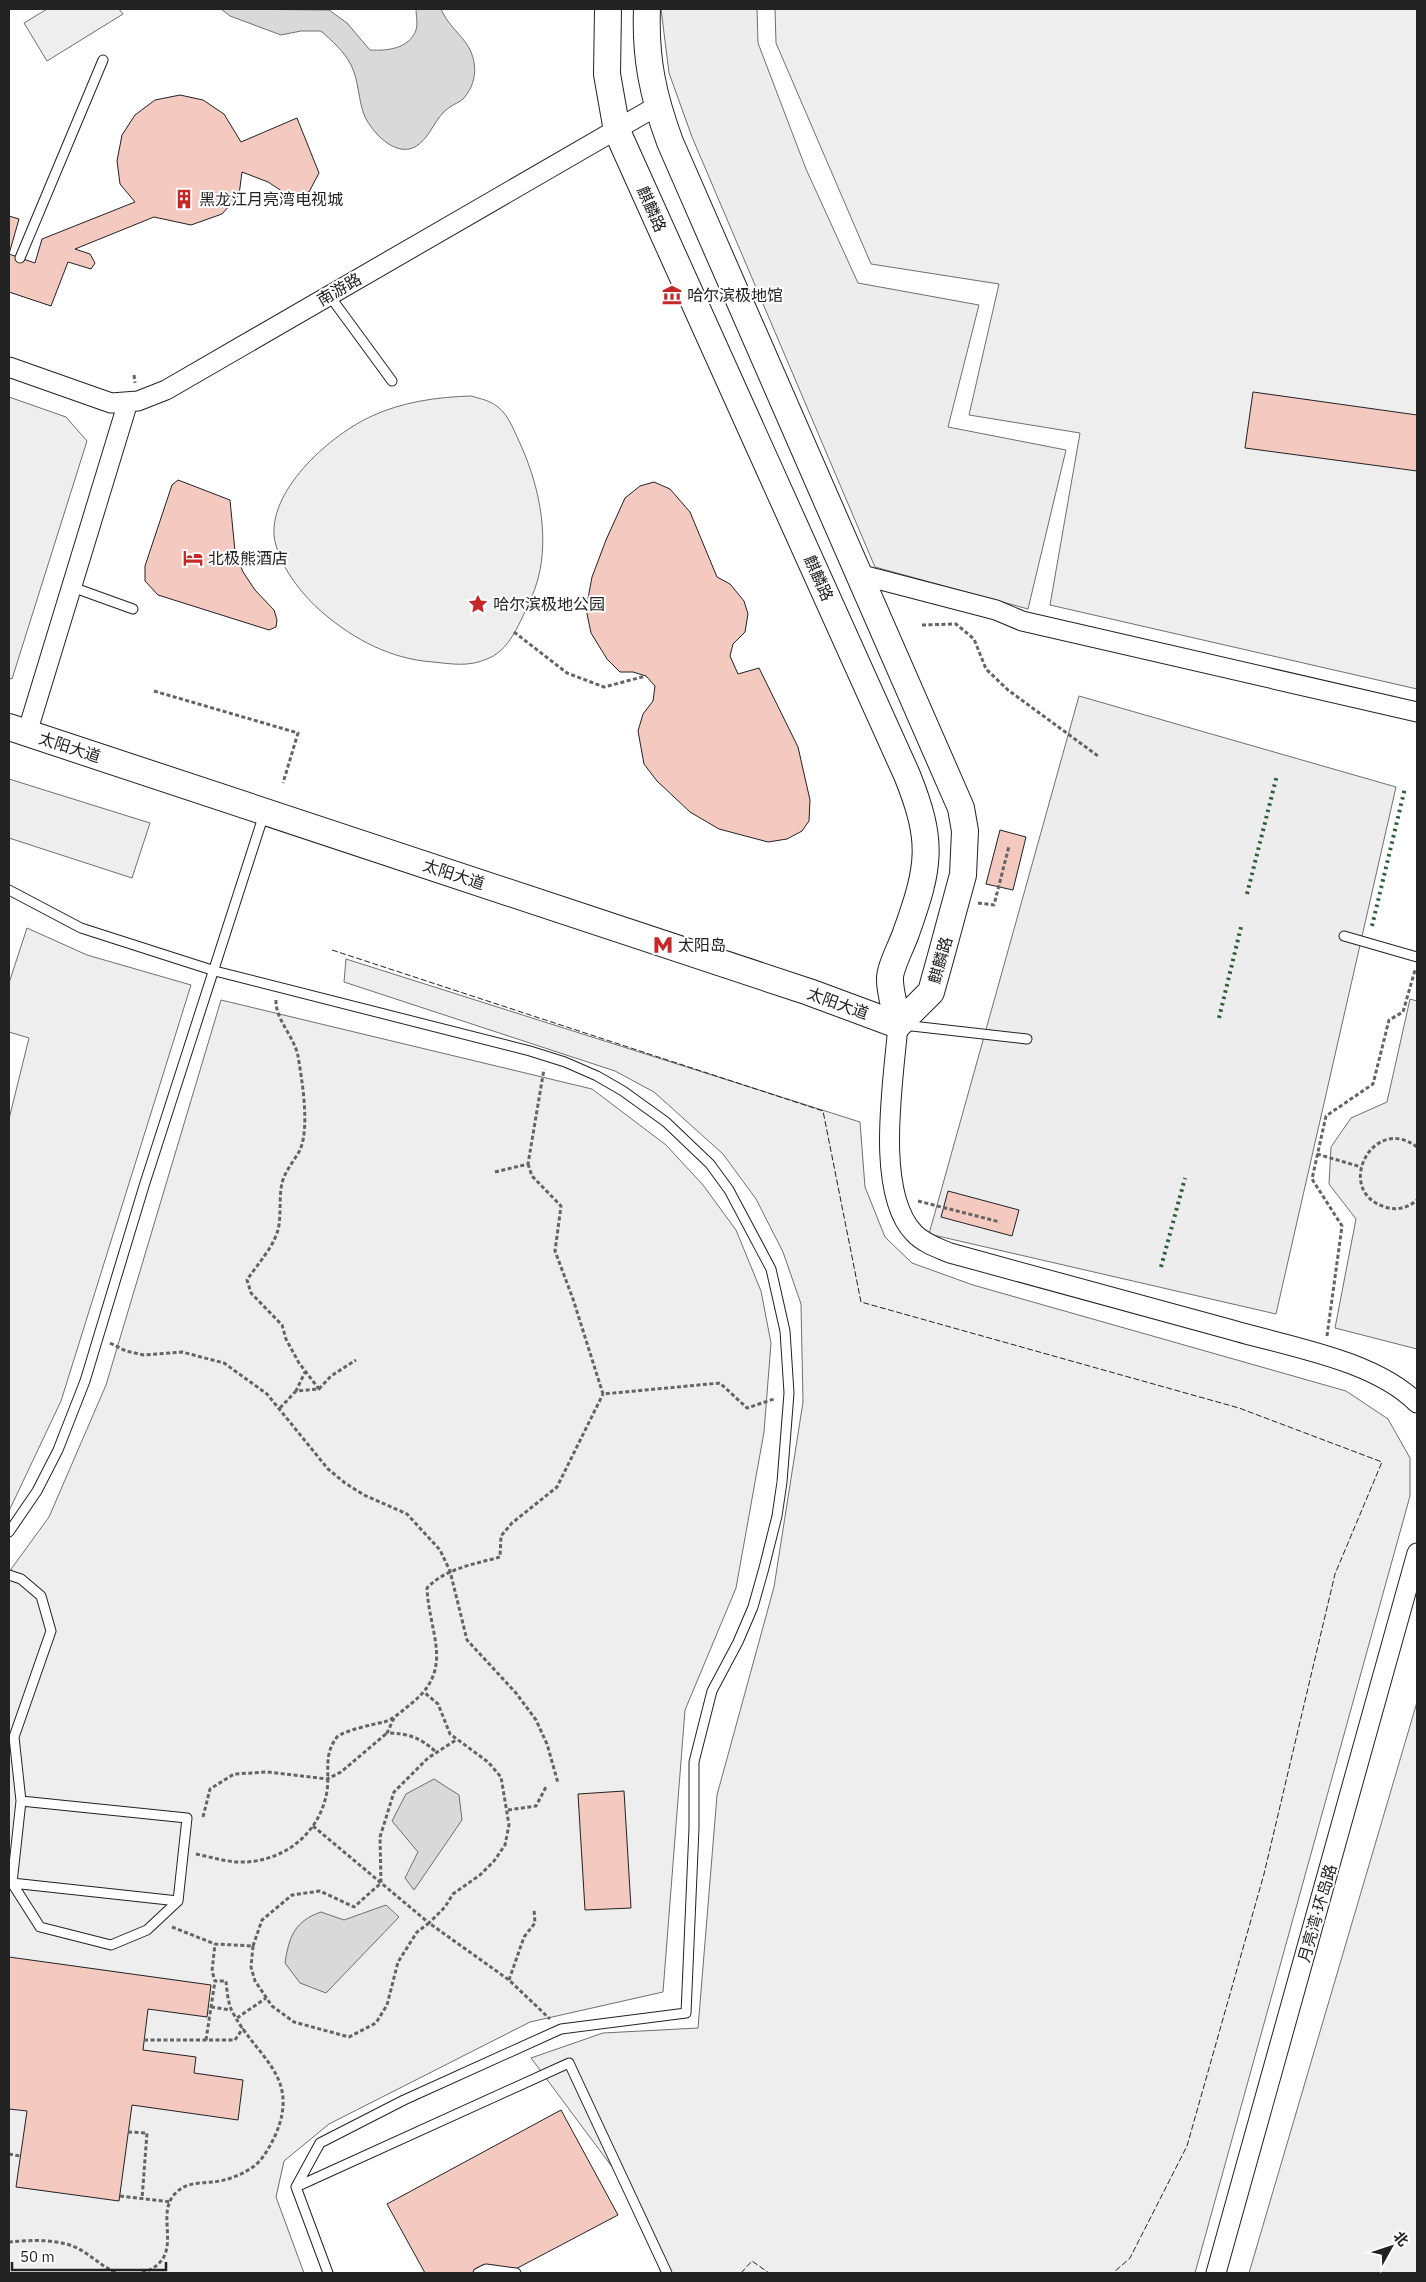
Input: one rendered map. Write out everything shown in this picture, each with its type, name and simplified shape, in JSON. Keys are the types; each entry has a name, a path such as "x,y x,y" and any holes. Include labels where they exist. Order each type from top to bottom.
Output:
{"main road":[{"name":"麒麟路","path":"608,9 607,74 617,131 918,802 927,844 925,869 919,898 890,978 898,1025"},
{"name":"麒麟路","path":"647,9 648,69 657,106 670,142 961,808 965,853 956,902 931,992 898,1025"},
{"name":"太阳大道","path":"18,730 809,992 898,1025"}],"street":[{"name":"南游路","path":"9,367 111,403 138,401 166,390 617,131 657,106"},
{"path":"18,730 72,587 128,402"},
{"path":"858,574 996,610 1022,620 1417,712"},
{"path":"898,1025 890,1128 894,1195 901,1214 914,1233 928,1243 950,1253 1324,1356 1373,1373 1393,1384 1417,1403"},
{"name":"月亮湾·环岛路","path":"1216,2273 1417,1553"}],"lane":[{"path":"20,258 103,60"},
{"path":"329,295 392,381"},
{"path":"72,587 133,609"},
{"path":"9,1532 37,1491 58,1450 85,1381 144,1186 265,811"},
{"path":"9,890 81,928 214,971 546,1056 597,1076 645,1107 688,1142 710,1164 729,1190 770,1269 785,1331 789,1393 782,1482 777,1516 764,1568 746,1624 712,1690 694,1762 686,2013 561,2028 404,2100 320,2143 296,2187 328,2273"},
{"path":"1344,936 1417,958"},
{"path":"898,1025 1027,1039"},
{"path":"9,1575 21,1578 41,1596 51,1631 14,1737 21,1801 12,1844 12,1883 40,1927 111,1946 147,1930 178,1901 187,1818 21,1801"},
{"path":"12,1883 178,1901"},
{"path":"296,2187 569,2063 667,2273"},
{"path":"478,2273 486,2269 516,2273"}],"path":[{"path":"922,625 956,624 974,639 986,669 1008,690 1098,756"},
{"path":"514,632 567,673 604,687 646,676"},
{"path":"154,690 298,733 283,783"},
{"path":"956,902 994,905 1009,846"},
{"path":"1324,1356 1342,1226 1312,1179 1326,1116 1373,1084 1389,1020 1403,1012 1417,963"},
{"path":"276,987 277,1010 290,1033 297,1054 304,1093 303,1135 300,1148 282,1181 279,1225 274,1238 247,1280 251,1293 282,1325 286,1339 305,1372 319,1389"},
{"path":"184,1852 237,1862 260,1860 281,1854 298,1843 323,1812 327,1790 329,1750 339,1735 394,1717 425,1693 434,1675 438,1654 428,1610 427,1588 436,1578 450,1571 500,1557 501,1536 512,1523 557,1487 603,1394 573,1299 555,1252 561,1206 532,1176 528,1164 546,1056"},
{"path":"1417,1147 1405,1140 1393,1139 1382,1141 1368,1152 1361,1167 1360,1178 1364,1190 1370,1199 1379,1205 1390,1209 1401,1208 1417,1200"},
{"path":"1318,1154 1361,1167"},
{"path":"495,1172 528,1164"},
{"path":"894,1195 1000,1222"},
{"path":"98,1337 126,1351 144,1355 182,1352 224,1363 267,1394 328,1468 345,1483 364,1495 408,1514 440,1550 450,1571 468,1640 516,1693 536,1720 547,1744 558,1783"},
{"path":"296,1391 319,1389 331,1376 356,1360"},
{"path":"280,1408 296,1391 305,1372"},
{"path":"603,1394 720,1382 747,1408 789,1393"},
{"path":"425,1693 438,1704 450,1734 488,1762 501,1777 509,1825 505,1844 494,1861 480,1876 453,1894 445,1907 417,1932 398,1962 387,2005 376,2023 364,2031 349,2037 294,2022 266,1998 254,1982 252,1967 253,1946 262,1920 292,1896 320,1891 354,1907 381,1883 380,1837 394,1792 436,1752 456,1740"},
{"path":"200,1826 210,1789 234,1774 267,1772 327,1779 341,1772 387,1733 394,1717"},
{"path":"387,1733 403,1733 422,1739 436,1752"},
{"path":"508,1810 536,1806 546,1785"},
{"path":"313,1826 429,1923 509,1980 561,2028"},
{"path":"193,1854 196,1844"},
{"path":"509,1980 524,1937 534,1923 534,1910"},
{"path":"157,1921 214,1944 253,1946"},
{"path":"206,2040 215,1981 212,1971 214,1944"},
{"path":"142,2273 150,2270 162,2259 169,2246 166,2210 178,2191 194,2183 235,2177 255,2166 270,2147 283,2110 282,2088 276,2072 231,2010 226,1981 215,1981"},
{"path":"237,2018 266,1998"},
{"path":"211,2007 231,2010"},
{"path":"144,2040 236,2040 243,2028"},
{"path":"128,2132 147,2133 142,2199"},
{"path":"9,2154 20,2156"},
{"path":"120,2196 170,2202"},
{"path":"9,2242 34,2241 67,2244 83,2251 116,2273"}],"shaded area":[{"path":"47,9 119,9 123,14 47,61 24,23"},
{"path":"221,9 329,10 347,23 370,50 377,50 397,48 413,36 417,28 416,9 441,9 446,19 470,50 475,71 474,79 463,99 440,116 420,143 415,147 400,149 386,142 373,130 365,117 356,77 351,65 341,51 321,31 301,31 281,35 230,16"},
{"path":"661,9 757,9 758,43 806,169 858,283 979,305 948,427 1066,450 1028,609 875,567 692,137 669,73"},
{"path":"775,9 1417,9 1417,689 1050,605 1080,433 969,415 999,284 871,264 776,43"},
{"path":"471,396 488,401 502,410 510,422 525,455 536,490 542,526 543,544 538,579 516,631 504,647 493,656 480,662 460,664 447,664 403,657 374,646 348,632 323,613 307,597 285,568 280,557 274,535 276,517 282,499 293,481 307,464 339,435 356,424 395,407 433,399"},
{"path":"9,397 66,417 87,441 12,679 9,678"},
{"path":"1079,696 1396,787 1276,1314 929,1234"},
{"path":"9,779 150,823 132,878 9,838"},
{"path":"27,928 87,955 191,985 61,1401 9,1511 9,1119 29,1038 9,1032 9,983"},
{"path":"346,959 860,1122 865,1187 885,1237 912,1263 973,1285 1346,1391 1388,1419 1410,1458 1410,1496 1195,2273 661,2273 636,2199 531,2058 603,2033 698,2028 717,1795 774,1587 803,1402 801,1304 783,1252 756,1199 723,1154 654,1092 615,1071 344,982"},
{"path":"1410,999 1417,1001 1417,1349 1335,1328 1356,1219 1329,1184 1331,1147 1351,1118 1387,1102"},
{"path":"221,1000 592,1089 666,1145 703,1185 736,1230 761,1291 771,1343 764,1432 736,1588 685,1710 663,1992 530,2022 329,2124 284,2161 276,2197 304,2273 9,2273 9,1572 49,1517 106,1385"},
{"path":"1417,1702 1417,2273 1249,2273"},
{"path":"434,1779 459,1795 462,1820 414,1890 405,1878 418,1852 392,1821 406,1794"},
{"path":"386,1905 399,1917 326,1993 300,1983 285,1963 291,1937 305,1920 321,1912 344,1920"}],"building":[{"name":"黑龙江月亮湾电视城","path":"180,95 203,100 224,114 241,142 297,118 319,173 309,192 291,197 268,182 242,172 239,195 222,214 191,225 154,217 75,249 90,254 95,263 91,269 68,262 51,306 9,292 9,254 35,263 42,239 135,202 120,184 117,161 122,135 135,115 155,100"},
{"path":"9,216 19,219 9,254"},
{"path":"1253,392 1417,415 1417,471 1245,448"},
{"name":"北极熊酒店","path":"178,480 230,500 235,551 243,572 255,590 274,610 277,620 276,627 269,630 158,595 145,581 145,566 172,485"},
{"path":"654,482 670,489 690,512 717,577 730,584 744,601 748,614 745,632 733,644 730,656 738,674 759,668 798,747 810,800 809,821 802,831 787,839 768,842 719,829 690,812 657,781 644,764 638,731 643,714 653,701 655,686 646,676 633,672 620,672 607,659 591,633 586,609 592,577 606,540 625,498 640,486"},
{"path":"1000,830 1026,837 1013,890 986,884"},
{"path":"948,1191 1019,1210 1012,1236 941,1217"},
{"path":"624,1791 631,1908 585,1910 578,1794"},
{"path":"9,1957 211,1985 207,2017 148,2009 143,2050 196,2057 194,2073 243,2080 238,2120 132,2105 119,2201 16,2187 27,2111 9,2109"},
{"path":"561,2110 618,2215 508,2273 425,2273 387,2204"}],"hedge":[{"path":"1247,894 1277,775"},
{"path":"1372,926 1405,788"},
{"path":"1219,1018 1241,927"},
{"path":"1161,1267 1185,1178"}],"fence":[{"path":"332,950 823,1111 861,1302 1239,1408 1382,1462 1335,1574 1264,1874 1187,2146 1130,2258 1113,2273"},
{"path":"741,2273 752,2261 769,2273"}],"place":[{"name":"黑龙江月亮湾电视城","path":"184,199"},
{"name":"哈尔滨极地馆","path":"672,295"},
{"name":"北极熊酒店","path":"193,558"},
{"name":"哈尔滨极地公园","path":"478,604"},
{"name":"太阳岛","path":"663,945"}]}
